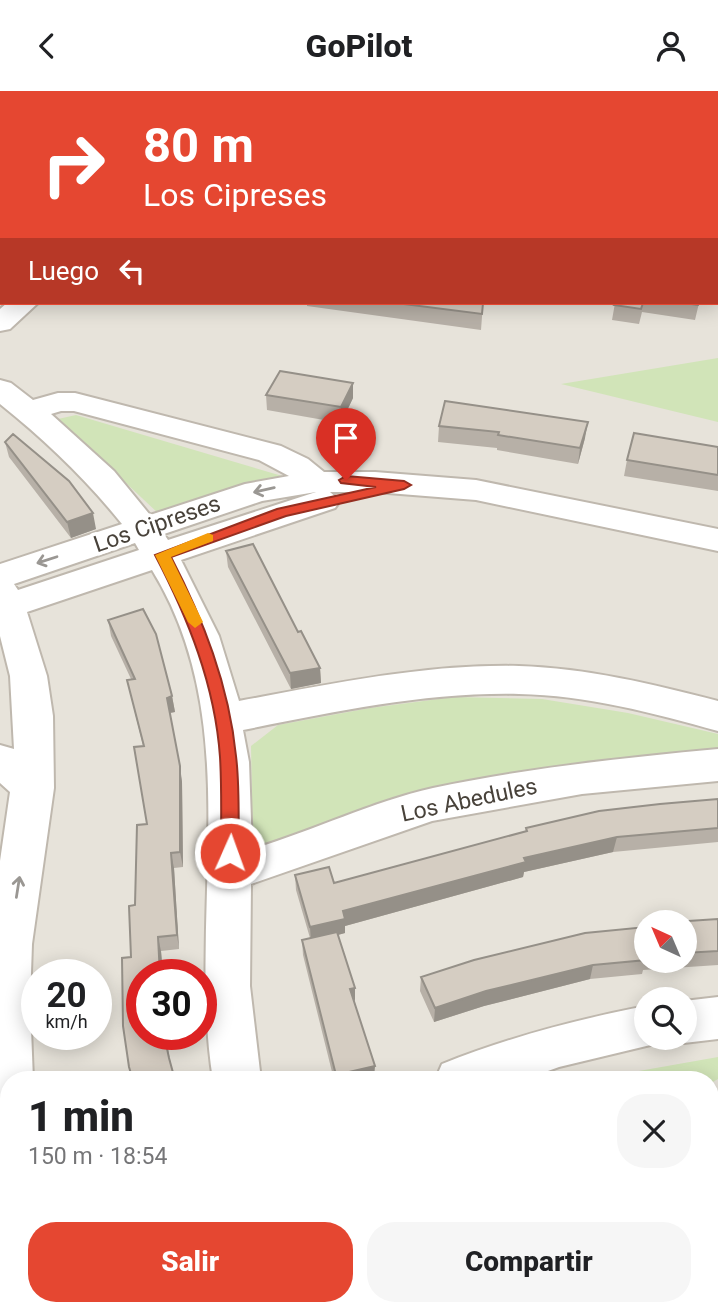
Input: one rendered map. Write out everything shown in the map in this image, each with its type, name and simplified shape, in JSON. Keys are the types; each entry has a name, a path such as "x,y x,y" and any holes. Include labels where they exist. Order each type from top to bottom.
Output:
{"street":[{"path":"0,323 22,305"},
{"path":"15,400 75,402 270,453 297,466 316,482"},
{"path":"15,400 109,483 154,541 190,608 204,644 223,719 231,795 224,958 236,1071"},
{"name":"Los Cipreses","path":"154,541 257,491 316,482 366,481 445,487 507,496 718,540"},
{"name":"Los Cipreses","path":"2,591 154,541 404,485"},
{"path":"2,591 30,680 35,731 34,788 11,927 7,993 9,1071"},
{"path":"0,705 30,680"},
{"path":"223,719 417,685 489,680 583,686 627,693 718,716"},
{"path":"0,760 34,788"},
{"name":"Los Abedules","path":"229,873 288,856 371,823 432,805 582,778 718,765"},
{"path":"697,1020 718,1018"},
{"path":"485,1071 559,1045 634,1029"}],"shaded area":[{"path":"0,305 718,305 718,1071 0,1071"}],"green space":[{"path":"718,358 718,422 561,384"},
{"path":"76,415 289,478 160,515 58,419"},
{"path":"454,697 542,699 628,713 718,734 718,750 253,855 251,746 278,725 370,708"},
{"path":"718,1057 718,1071 639,1071"}],"building":[{"path":"412,305 483,305 482,314"},
{"path":"614,305 642,305 641,309"},
{"path":"280,371 353,383 341,407 266,395"},
{"path":"445,401 588,422 580,448 498,435 499,432 439,426"},
{"path":"634,433 718,447 718,475 627,460"},
{"path":"13,434 69,481 93,513 67,522 5,442"},
{"path":"253,544 298,632 301,631 320,668 290,673 226,551"},
{"path":"143,609 156,634 172,696 167,698 180,766 180,852 171,853 177,935 158,937 159,959 126,959 126,1046 122,958 131,957 129,906 135,905 137,825 147,824 134,747 144,746 127,680 135,679 108,620"},
{"path":"718,799 718,828 617,837 524,858 526,862 343,911 345,919 310,927 295,875 329,867 334,883 527,831 526,828 599,811"},
{"path":"718,919 718,951 697,952 697,920"},
{"path":"634,928 634,961 593,965 486,991 435,1008 421,977 474,960 585,933"},
{"path":"337,932 355,988 350,989 375,1066 353,1071 335,1071 302,940"},
{"path":"127,1050 167,1050 173,1071 130,1071"}],"slow traffic":[{"path":"195,622 174,574 162,555 208,538"}],"route":[{"path":"230,853 231,795 228,756 215,680 190,608 162,555 282,512 362,492 404,485 346,480"}]}
